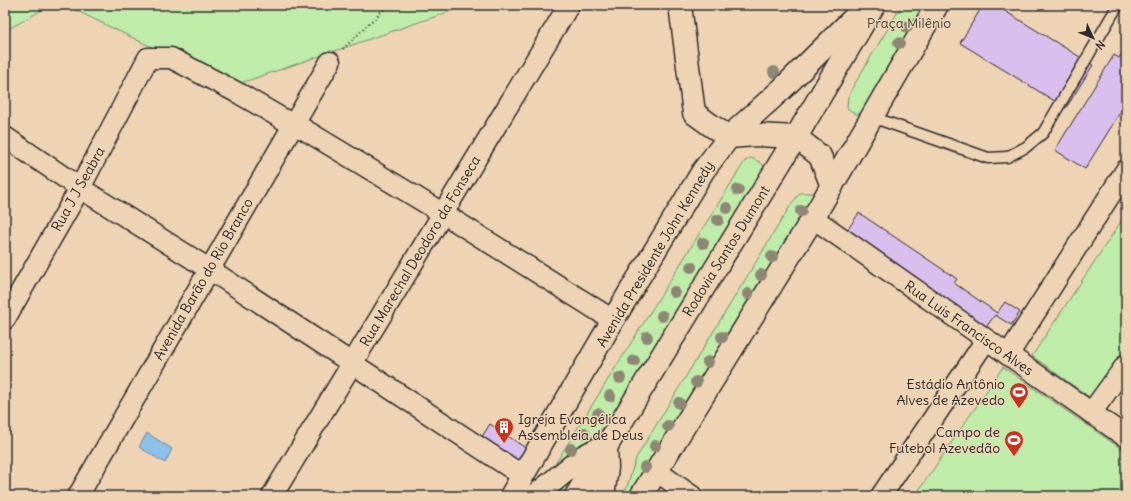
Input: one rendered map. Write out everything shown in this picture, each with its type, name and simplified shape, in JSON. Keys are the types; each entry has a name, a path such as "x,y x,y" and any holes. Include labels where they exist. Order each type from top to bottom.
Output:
{"main road":[{"path":"680,5 694,113 730,137 755,135 796,137 820,156 832,186"},
{"name":"Avenida Presidente John Kennedy","path":"511,496 613,320 703,171 730,137 782,89 867,5"},
{"name":"Rodovia Santos Dumont","path":"576,496 796,137 874,5"},
{"path":"641,496 813,218 937,5"},
{"path":"535,496 584,456 606,445 607,468 603,496"}],"street":[{"name":"Rua Marechal Deodoro da Fonseca","path":"272,496 352,362 444,214 569,5"},
{"name":"Rua J J Seabra","path":"5,319 80,188 148,58 171,58 240,94 293,125"},
{"name":"Avenida Barão do Rio Branco","path":"78,496 330,62"},
{"path":"293,125 305,130 444,214 613,320"},
{"path":"5,137 80,188 209,269 352,362 523,476"},
{"path":"1008,355 1126,170"},
{"name":"Rua Luis Francisco Alves","path":"813,218 1126,437"},
{"path":"881,496 986,340"},
{"path":"1091,413 1126,365"},
{"path":"656,471 692,496"}],"lane":[{"path":"872,117 988,158 1007,157 1026,147 1043,133 1118,5"}],"path":[{"path":"330,62 388,5"}],"green space":[{"path":"5,5 51,5 5,31"},
{"path":"65,5 469,5 232,86"},
{"name":"Praça Milênio","path":"902,5 937,5 864,114 856,114 847,108 848,97"},
{"path":"751,158 760,162 765,167 765,175 604,427 552,469 745,161"},
{"path":"800,193 812,193 818,203 638,496 624,496 636,458 792,203"},
{"path":"1126,214 1126,365 1099,404 1032,356"},
{"name":"Estádio Antônio Alves de Azevedo","path":"1003,367 1126,452 1126,496 915,496"},
{"path":"581,469 566,495 554,489"}],"water":[{"path":"147,433 172,449 165,463 139,447"}],"building":[{"path":"983,5 995,5 1093,65 1066,108 960,43"},
{"path":"1126,47 1126,103 1085,169 1055,150 1114,55 1119,58"},
{"path":"859,213 957,279 954,283 997,313 1005,302 1020,312 1011,325 995,315 986,327 846,232"},
{"name":"Igreja Evangélica Assembleia de Deus","path":"490,424 527,449 517,464 480,440"}],"place":[{"name":"Estádio Antônio Alves de Azevedo","path":"1019,409"},
{"name":"Igreja Evangélica Assembleia de Deus","path":"504,444"},
{"name":"Campo de Futebol Azevedão","path":"1014,457"}]}
